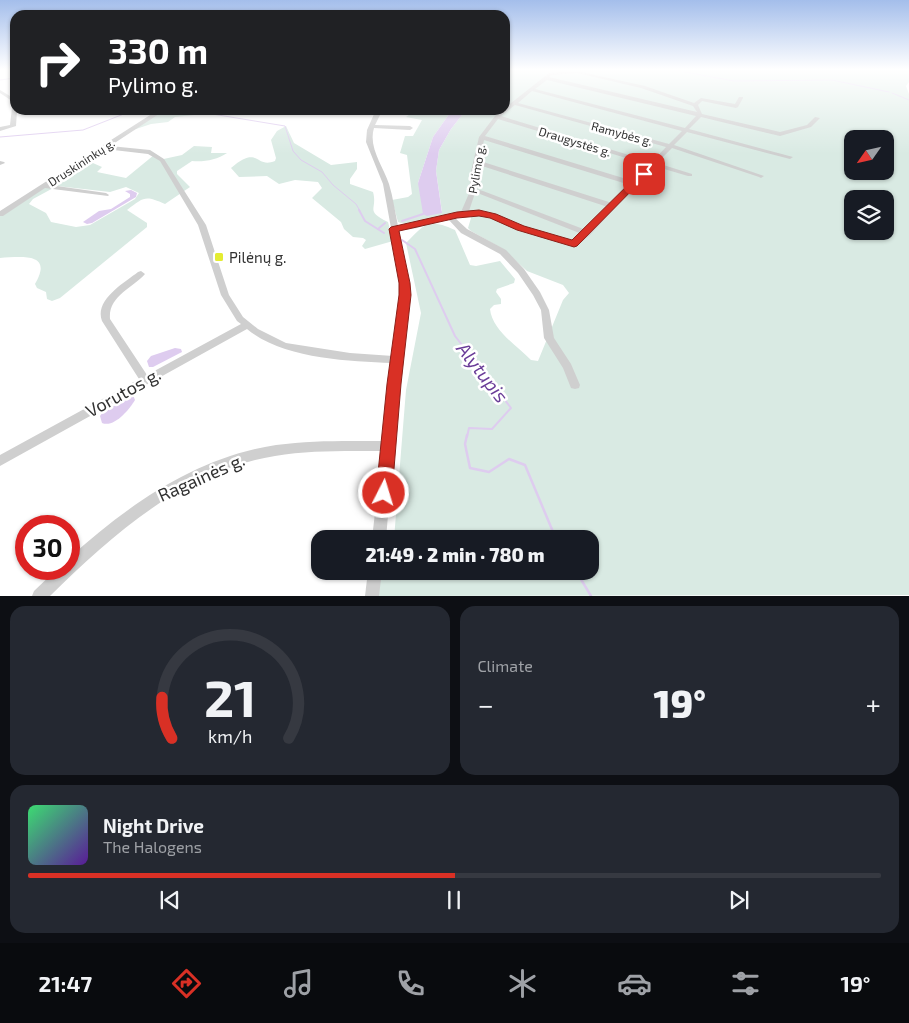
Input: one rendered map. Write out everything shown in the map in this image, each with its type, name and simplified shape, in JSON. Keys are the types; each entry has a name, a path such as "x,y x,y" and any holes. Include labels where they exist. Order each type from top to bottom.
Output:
{"street":[{"name":"Pylimo g.","path":"510,106 521,98"},
{"path":"562,98 790,156"},
{"path":"626,98 780,134 809,126 817,118"},
{"path":"670,98 695,105 700,115"},
{"path":"695,105 701,99 736,106 741,98"},
{"name":"Ramybės g.","path":"514,103 671,146 761,176"},
{"path":"0,129 13,126 14,115"},
{"name":"Druskininkų g.","path":"0,214 154,115"},
{"path":"377,115 372,126 369,142 386,184 405,283 380,530"},
{"name":"Pylimo g.","path":"394,229 406,228 464,214 473,192 482,137 499,115"},
{"path":"464,214 486,214 520,228 574,244 587,233 700,115"},
{"name":"Draugystės g.","path":"497,117 690,175"},
{"path":"372,126 410,128"},
{"path":"482,137 634,184"},
{"path":"104,147 150,152 162,160 198,216 225,295 235,312 247,325 269,340 300,350 350,357 397,360"},
{"path":"477,162 613,206"},
{"path":"43,186 106,195"},
{"path":"473,192 480,192 587,233"},
{"path":"450,217 464,231 503,252 521,271 538,294 545,310 549,338 567,367 575,385"},
{"path":"141,274 107,304 103,313 144,380"},
{"name":"Vorutos g.","path":"0,461 144,380 247,325"},
{"name":"Ragainės g.","path":"80,557 116,524 152,499 184,482 236,460 259,453 298,448 388,446"},
{"name":"Ragainės g.","path":"39,596 56,580"},
{"path":"372,596 374,580"}],"shaded area":[{"path":"510,98 909,98 909,595 378,596 379,580 599,580 599,530 395,530 406,390 421,313 406,243 423,227 438,224 455,230 470,265 476,266 500,261 515,279 514,283 497,289 496,292 501,299 501,304 494,305 490,309 492,317 500,331 531,360 538,361 563,300 569,293 563,285 527,271 503,249 471,231 468,228 471,218 469,215 451,214 416,224 398,222 392,200 408,197 412,194 407,155 400,153 405,136 413,136 422,120 406,117 409,115 448,115 433,137 418,183 442,212 436,171 439,150 451,129 462,115 510,115"},
{"path":"156,115 194,115 175,117 168,122 151,124 133,130"},
{"path":"448,115 462,115 451,129 439,150 436,171 442,213 427,216 423,214 418,183 433,137"},
{"path":"286,126 294,143 331,165 357,162 357,169 350,179 350,184 373,192 374,212 388,222 393,241 365,249 362,246 366,240 353,237 344,229 341,222 312,198 322,188 318,182 295,180 279,184 267,176 239,177 231,168 240,161 252,157 269,163 275,161 276,158 271,140 277,131"},
{"path":"194,146 212,147 211,153 227,153 210,160 192,161 177,171 177,174 190,187 165,204 153,199 145,199 137,202 127,210 147,223 147,227 60,298 52,301 47,299 46,292 37,288 35,284 40,274 38,261 25,257 0,258 0,216 86,160 102,167 97,172 126,178 154,155 159,160 182,155","holes":["57,186 110,192 126,187 139,193 135,199 90,225 76,227 51,222 46,213 29,204 33,199"]},
{"path":"131,190 137,193 136,197 92,223 87,224 83,222 99,211 111,209 130,197 130,194 125,191"},
{"path":"175,348 181,349 182,352 153,367 149,367 147,361 151,356"},
{"path":"133,395 135,400 121,417 111,423 102,423 100,416 103,412"}],"waterway":[{"path":"904,98 909,100"},
{"path":"0,137 83,130 121,115"},
{"name":"Alytupis","path":"218,115 285,126 293,151 301,160 322,172 333,185 356,204 360,211"},
{"name":"Alytupis","path":"359,210 365,221 384,233"},
{"path":"402,221 423,214"},
{"path":"378,229 385,223"},
{"name":"Alytupis","path":"402,240 415,249 455,336 511,408 492,429 469,428 467,437"},
{"name":"Alytupis","path":"467,435 465,444 470,468 489,472 509,459 525,465 552,530"},
{"name":"Alytupis","path":"581,580 591,596"}],"place":[{"name":"Pilėnų g.","path":"219,257"}],"route":[{"path":"384,493 394,384 405,295 405,283 394,229 406,228 457,215 479,213 493,216 520,228 569,244 574,244 644,174"}]}
